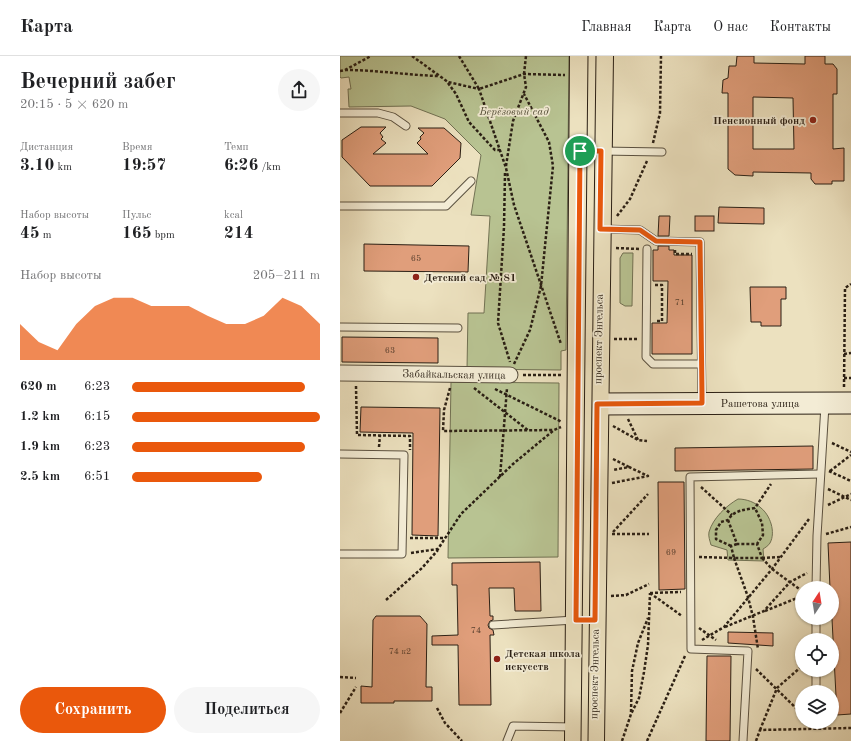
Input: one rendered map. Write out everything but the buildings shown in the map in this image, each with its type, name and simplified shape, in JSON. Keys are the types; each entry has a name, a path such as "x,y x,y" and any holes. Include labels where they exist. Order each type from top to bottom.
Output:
{"main road":[{"name":"проспект Энгельса","path":"584,732 591,151 602,56"},
{"name":"проспект Энгельса","path":"576,65 591,151 608,223 588,404"}],"street":[{"name":"Забайкальская улица","path":"340,373 510,375"},
{"name":"Рашетова улица","path":"588,404 840,403"}],"lane":[{"path":"340,113 378,113 393,117 406,126"},
{"path":"591,151 662,152"},
{"path":"340,206 446,206 471,181"},
{"path":"608,223 640,230 656,241 700,242 702,403"},
{"path":"647,249 646,357 653,364 701,364"},
{"path":"340,327 458,328"},
{"path":"816,581 816,536 822,439 840,403"},
{"path":"340,454 404,455 402,554 340,554"},
{"path":"743,741 748,651 691,648 690,477 820,474"},
{"path":"494,625 586,620"},
{"path":"507,741 513,726 584,732"}],"path":[{"path":"345,70 371,56"},
{"path":"412,56 448,82 456,94 469,122 495,150 500,150"},
{"path":"459,56 480,88 506,168 514,205 563,350"},
{"path":"524,94 549,142 553,166 541,286 530,330 512,369 498,324 506,168 513,121 526,87 524,74 526,56"},
{"path":"608,223 630,198 651,152 660,113 661,56"},
{"path":"448,82 480,88 524,74 576,65"},
{"path":"340,71 374,70 414,75 440,76"},
{"path":"615,248 647,249"},
{"path":"684,254 692,254"},
{"path":"840,403 844,378 845,288 851,284"},
{"path":"647,285 662,285 662,321 647,320"},
{"path":"614,339 646,339"},
{"path":"844,354 851,353"},
{"path":"493,388 568,425 554,430 529,431 443,431 444,410 454,374 529,431"},
{"path":"500,477 504,411 510,375"},
{"name":"Забайкальская улица","path":"510,375 568,375"},
{"path":"844,378 851,378"},
{"path":"625,415 638,440"},
{"path":"613,426 638,440 647,441"},
{"path":"386,600 422,568 438,550 461,514 500,477 554,430"},
{"path":"822,439 851,452"},
{"path":"820,474 830,471 851,455"},
{"path":"612,459 648,476 612,484"},
{"path":"612,470 629,467"},
{"path":"830,471 851,481"},
{"path":"757,544 737,544 731,546 716,539 716,530 721,522 728,520 732,515 739,511 755,508 776,475"},
{"path":"690,477 732,515"},
{"path":"820,485 851,500"},
{"path":"648,494 612,534 649,534"},
{"path":"724,627 772,569 814,512 851,494"},
{"path":"755,508 762,524 763,535 757,544"},
{"path":"728,520 737,544"},
{"path":"816,536 851,527"},
{"path":"757,544 762,558 772,569 795,586"},
{"path":"731,546 748,597 753,617 758,651"},
{"path":"402,554 438,550"},
{"path":"690,557 781,557"},
{"path":"764,611 790,582 810,572 816,571"},
{"path":"611,596 626,595 649,584"},
{"path":"650,593 691,592"},
{"path":"622,741 631,714 639,698 644,672 648,645 650,593"},
{"path":"650,593 691,623 710,634 730,650"},
{"path":"648,741 686,653 691,648 710,634 724,627 753,617 795,599"},
{"path":"631,714 632,671 638,643 649,615"},
{"path":"748,661 795,707"},
{"path":"756,741 777,688 795,672"},
{"path":"340,678 356,678"},
{"path":"340,713 356,687"},
{"path":"437,708 445,723 462,741"},
{"path":"839,728 851,728"},
{"path":"760,730 816,729"}],"green space":[{"name":"Берёзовый сад","path":"340,56 569,56 566,350 561,351 561,370 467,369 468,313 484,313 490,216 471,215 481,155 445,119 411,106 349,107 348,89 351,89 349,77 340,77"},
{"path":"623,253 633,253 632,306 625,306 620,303 620,258"},
{"path":"451,382 559,383 558,557 448,558"},
{"path":"738,499 747,500 756,504 764,511 769,519 772,529 772,539 763,549 764,561 728,560 727,550 711,545 709,534 711,527 717,517 729,505"}],"tram line":[{"path":"581,741 588,56"},
{"path":"588,741 596,56"}],"place":[{"name":"Пенсионный фонд","path":"813,120"},
{"name":"Детский сад № 81","path":"416,277"},
{"name":"Детская школа искусств","path":"497,659"}],"route":[{"path":"580,151 601,151 600,229 640,230 656,241 700,242 702,403 597,404 595,620 576,620 580,151"}]}
